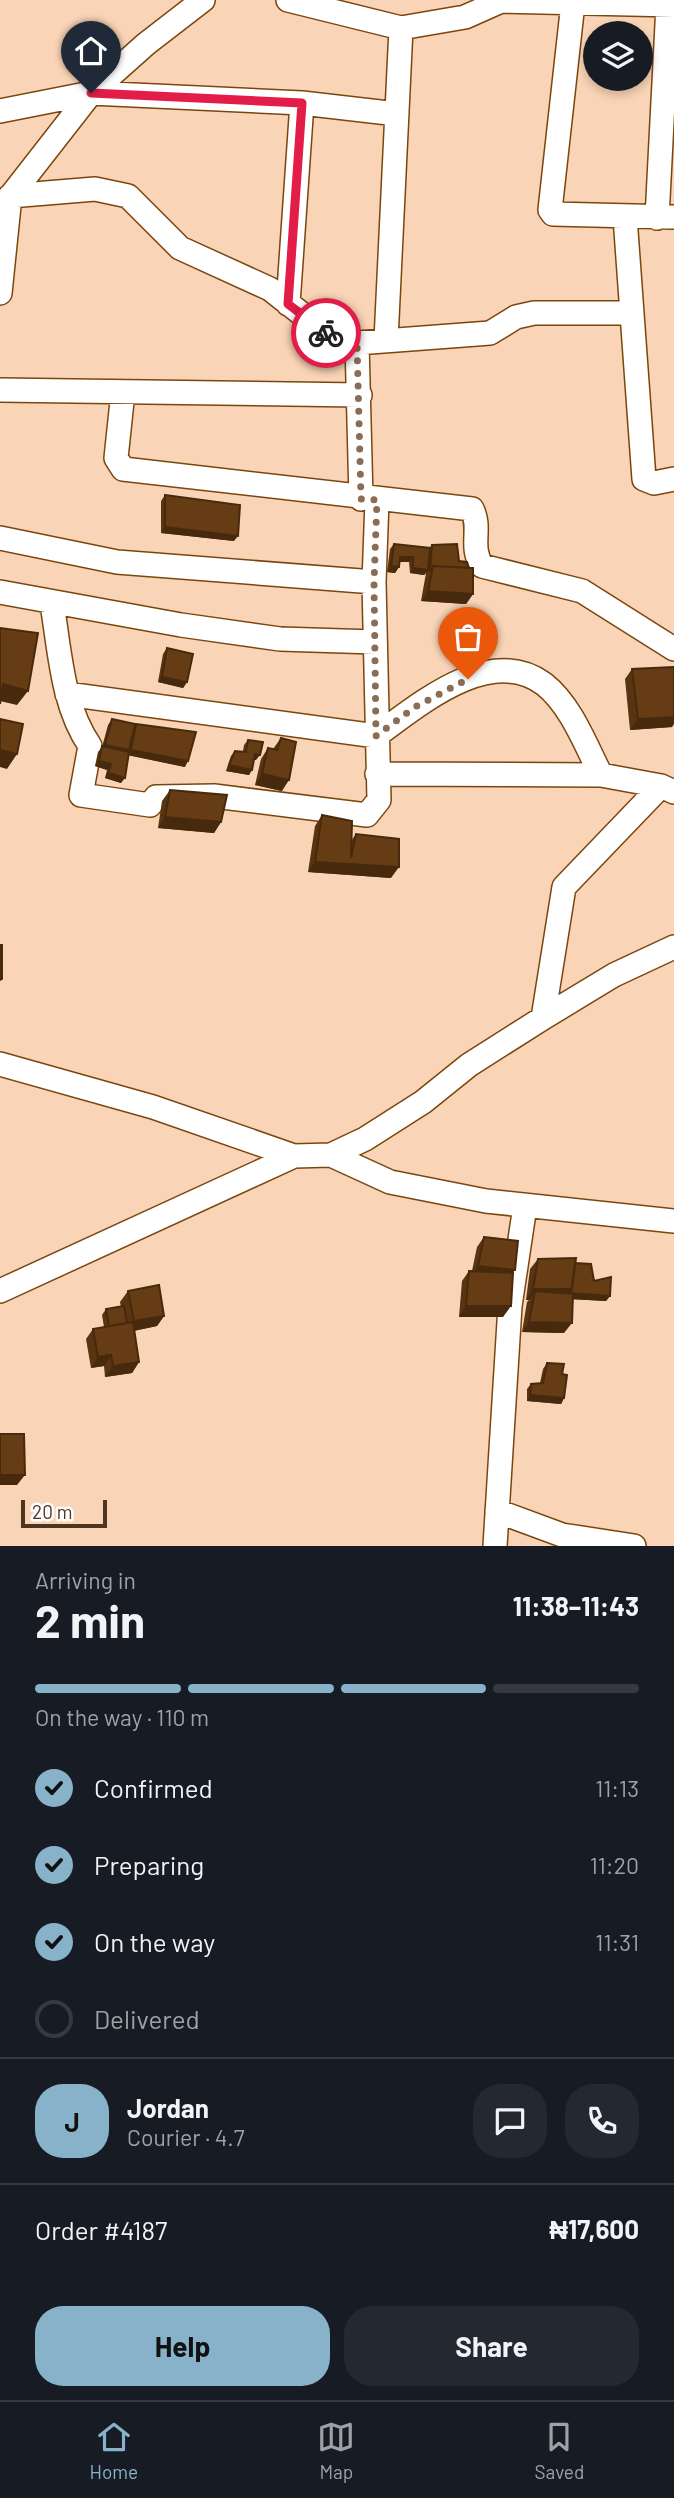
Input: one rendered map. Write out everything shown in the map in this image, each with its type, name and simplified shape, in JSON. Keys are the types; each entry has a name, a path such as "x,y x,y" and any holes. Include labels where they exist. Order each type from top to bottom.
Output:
{"street":[{"path":"0,293 5,203 91,93 146,44 203,0"},
{"path":"288,0 401,28 500,1 585,2 671,5 665,217 553,214 550,211 585,2"},
{"path":"386,340 401,28"},
{"path":"0,111 91,93 302,103 397,114"},
{"path":"288,304 302,103"},
{"path":"5,203 95,189 128,196 180,248 270,289 326,333 357,343 489,333 516,317 534,313 630,313"},
{"path":"625,217 644,480 654,483 674,479"},
{"path":"52,604 67,694 77,727 90,746 81,796 150,805 156,797 214,796 367,816 379,800 374,582 357,343"},
{"path":"0,390 360,395"},
{"path":"123,392 116,458 122,469 369,500 472,509 476,522 474,554 482,566 582,591 674,649"},
{"path":"0,538 117,562 374,582"},
{"path":"0,592 52,604 280,639 375,642"},
{"path":"67,694 376,736 415,707 468,679 499,669 527,674 546,685 579,731 601,775"},
{"path":"377,774 601,775 668,789"},
{"path":"543,1018 564,887 668,789"},
{"path":"0,1064 153,1107 294,1156 331,1155 365,1139 423,1102 468,1065 543,1018 614,975 674,947"},
{"path":"331,1155 390,1182 486,1201 674,1221"},
{"path":"0,1291 294,1156"},
{"path":"495,1546 510,1306 525,1206"},
{"path":"497,1511 562,1535 634,1546"}],"building":[{"path":"165,495 240,505 238,536 165,527"},
{"path":"394,544 430,548 428,570 413,568 413,557 400,557 399,567 391,566"},
{"path":"457,544 459,561 467,562 469,568 433,566 430,571 432,545"},
{"path":"433,566 473,568 473,594 428,591"},
{"path":"0,628 38,633 28,691 3,684 0,704"},
{"path":"167,648 193,654 187,682 162,677"},
{"path":"674,667 674,717 638,719 632,669"},
{"path":"0,719 23,724 17,754 0,750"},
{"path":"112,719 135,724 129,750 105,745"},
{"path":"136,724 196,732 188,761 131,750"},
{"path":"281,738 296,742 289,780 262,774 268,748 277,750"},
{"path":"248,740 263,742 260,755 255,754 252,770 229,765 235,751 246,752"},
{"path":"102,746 129,752 125,778 108,773 111,764 99,761"},
{"path":"170,790 227,795 221,822 165,817"},
{"path":"322,815 352,821 351,858 356,834 399,839 399,867 315,862"},
{"path":"0,945 2,979 0,980"},
{"path":"484,1237 518,1241 515,1270 478,1266"},
{"path":"576,1258 572,1289 533,1289 538,1259"},
{"path":"575,1263 591,1264 594,1281 611,1277 610,1296 571,1293"},
{"path":"469,1271 513,1273 511,1306 466,1306"},
{"path":"159,1285 164,1316 134,1321 128,1291"},
{"path":"535,1291 573,1294 572,1323 529,1322"},
{"path":"124,1306 127,1323 109,1326 106,1309"},
{"path":"133,1322 139,1362 113,1366 111,1355 98,1357 93,1329"},
{"path":"547,1363 564,1364 562,1374 567,1375 564,1398 530,1395 531,1384 543,1383"},
{"path":"0,1434 24,1434 25,1475 0,1475"}],"way so far":[{"path":"326,333 357,343 361,499 377,500 374,582 376,736 415,707 468,679"}],"route":[{"path":"91,93 302,103 288,304 326,333"}]}
